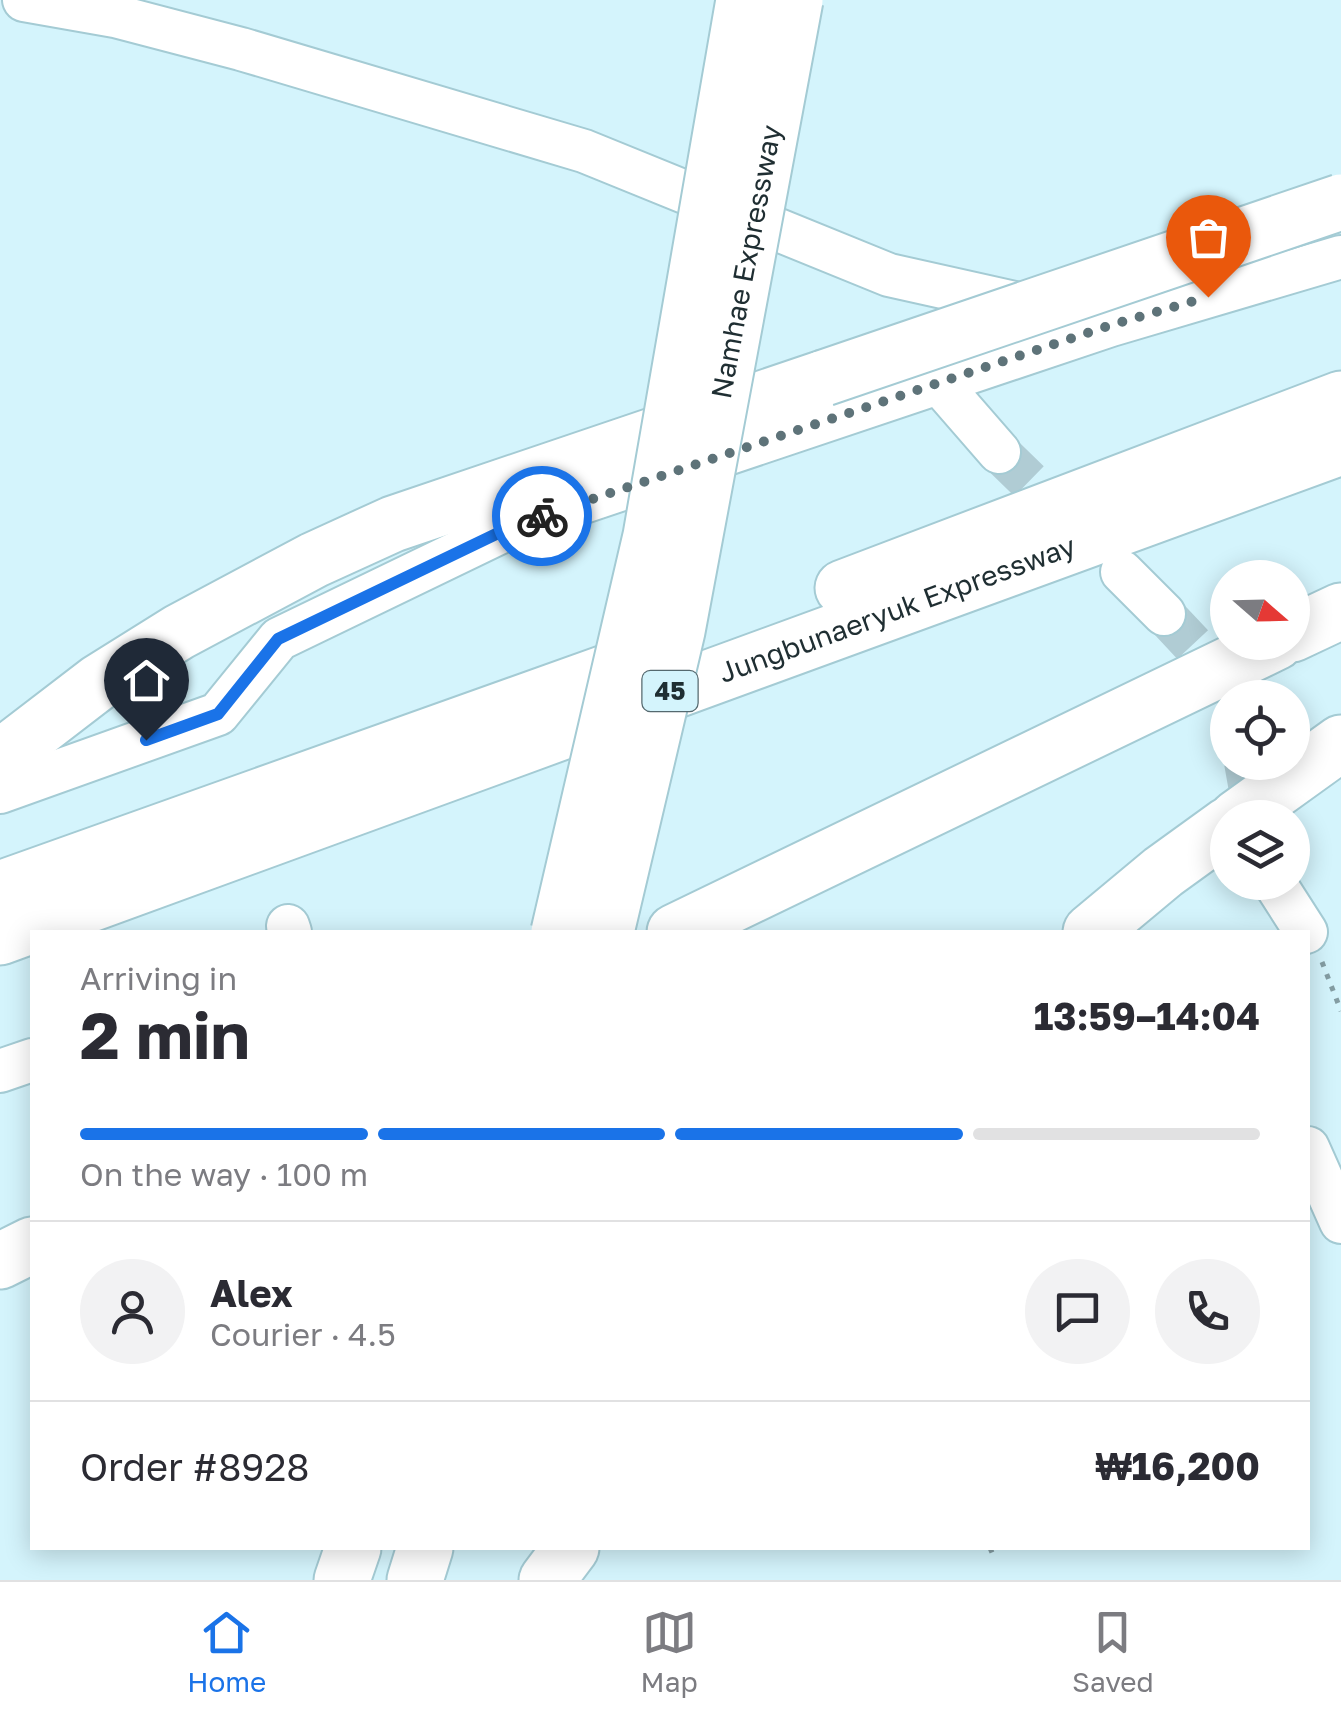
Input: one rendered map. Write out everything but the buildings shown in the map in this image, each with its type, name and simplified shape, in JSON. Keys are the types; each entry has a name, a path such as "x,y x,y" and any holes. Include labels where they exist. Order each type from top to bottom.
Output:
{"highway":[{"name":"Namhae Expressway","path":"559,930 652,536 744,0"},
{"name":"Namhae Expressway","path":"606,930 677,631 796,0"},
{"path":"0,758 98,682 213,613 393,524 1341,202"},
{"name":"Jungbunaeryuk Expressway","path":"0,888 786,609 1341,399"},
{"name":"Jungbunaeryuk Expressway","path":"0,937 1341,447"},
{"path":"1310,625 1341,610"},
{"path":"679,930 1239,660"},
{"path":"1262,800 1341,743"},
{"path":"1093,930 1210,838"},
{"path":"0,1261 30,1246"},
{"path":"342,1580 353,1550"},
{"path":"368,1580 378,1550"},
{"path":"415,1580 425,1550"},
{"path":"547,1580 570,1550"}],"street":[{"path":"24,0 115,16 241,49 565,145 889,275 1111,325"},
{"path":"0,792 218,714 278,639 515,525 1111,325 1341,257"},
{"path":"939,383 999,452"},
{"path":"1122,572 1164,614"},
{"path":"1284,900 1301,930"},
{"path":"0,1071 30,1061"},
{"path":"1310,1152 1341,1222"}],"path":[{"path":"1310,945 1341,1012"},
{"path":"990,1550 992,1556"}],"tunnel":[{"path":"999,452 1074,525"},
{"path":"1164,614 1207,660 1217,680"},
{"path":"1248,780 1252,800"}],"way so far":[{"path":"542,516 1111,325 1208,297"}],"route":[{"path":"146,740 218,714 278,639 515,525 542,516"}]}
